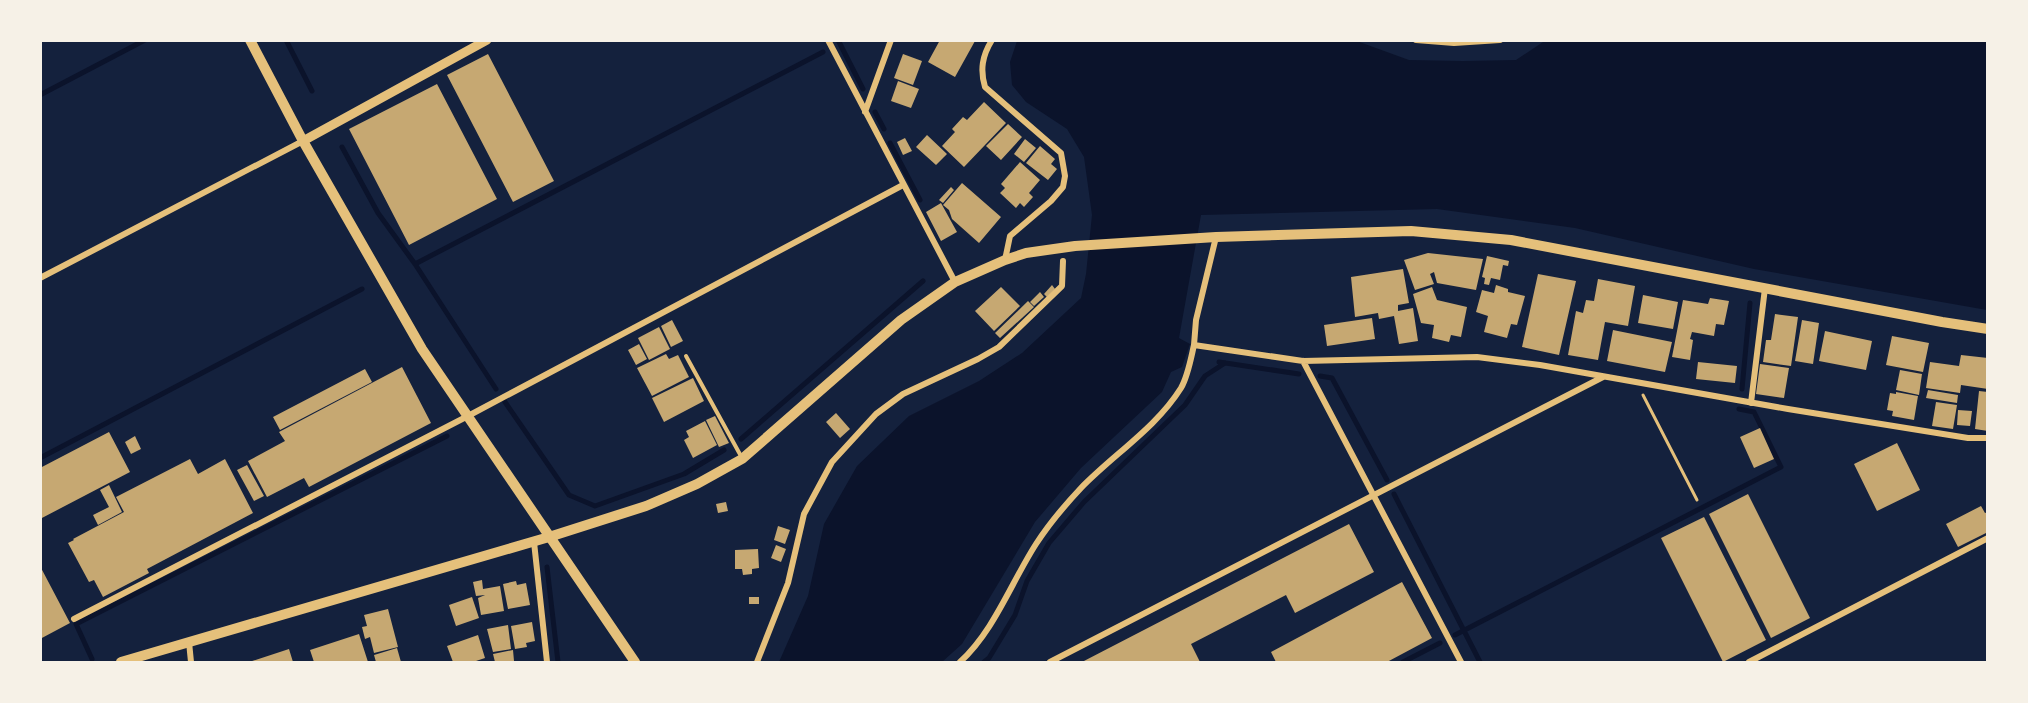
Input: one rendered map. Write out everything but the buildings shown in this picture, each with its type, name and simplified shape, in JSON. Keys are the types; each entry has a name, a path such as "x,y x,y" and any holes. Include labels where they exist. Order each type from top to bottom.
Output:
{"main road":[{"path":"250,40 303,141 422,349 635,663"},
{"path":"121,663 534,542 646,506 697,484 742,459 902,320 955,282 1026,253 1074,246 1210,237 1412,231 1500,239 1988,329"}],"street":[{"path":"40,278 303,141 488,40"},
{"path":"828,40 955,282"},
{"path":"865,112 891,40"},
{"path":"992,40 982,60 981,74 985,87 1061,153 1065,176 1063,187 1052,201 1010,236 1005,260"},
{"path":"1416,40 1454,44 1500,40"},
{"path":"74,619 468,416 903,185"},
{"path":"960,663 986,631 1036,544 1056,517 1082,487 1167,407 1182,386 1194,345 1210,237"},
{"path":"757,663 788,583 804,514 832,462 876,414 903,394 999,347 1062,286 1063,261"},
{"path":"1751,403 1765,288"},
{"path":"1194,345 1303,361 1477,357 1540,365 1751,403 1968,438 1988,438"},
{"path":"1303,361 1461,663"},
{"path":"1050,663 1604,376"},
{"path":"1749,663 1988,538"},
{"path":"534,542 548,663"},
{"path":"189,642 191,663"}],"lane":[{"path":"686,356 742,459"}],"path":[{"path":"1640,383 1639,388 1697,500"}],"water":[{"path":"1354,40 1409,60 1463,61 1516,60 1546,40 1987,41 1987,310 1754,269 1575,228 1437,209 1201,215 1179,338 1190,344 1182,367 1171,372 1162,392 1081,468 1035,522 962,644 942,662 779,662 808,596 824,524 857,466 909,416 979,381 1022,353 1081,298 1086,274 1092,215 1084,157 1067,129 1026,102 1012,85 1010,62 1017,41"}],"waterway":[{"path":"40,95 145,40"},
{"path":"286,40 312,91"},
{"path":"838,40 863,89"},
{"path":"415,264 823,52"},
{"path":"875,112 884,129"},
{"path":"890,143 920,200"},
{"path":"342,147 378,213 415,264 496,389"},
{"path":"741,439 923,281"},
{"path":"40,458 362,289"},
{"path":"1742,389 1750,303"},
{"path":"1219,362 1299,374"},
{"path":"984,662 989,658 1015,615 1027,581 1049,543 1084,502 1185,405 1205,376 1225,363"},
{"path":"1320,376 1332,378 1387,480"},
{"path":"505,402 569,495 595,506 684,474 724,450"},
{"path":"1455,635 1781,467 1754,412 1739,409"},
{"path":"92,659 76,624 447,436"},
{"path":"1394,494 1480,662"},
{"path":"547,567 558,662"},
{"path":"1403,662 1440,643"}]}
